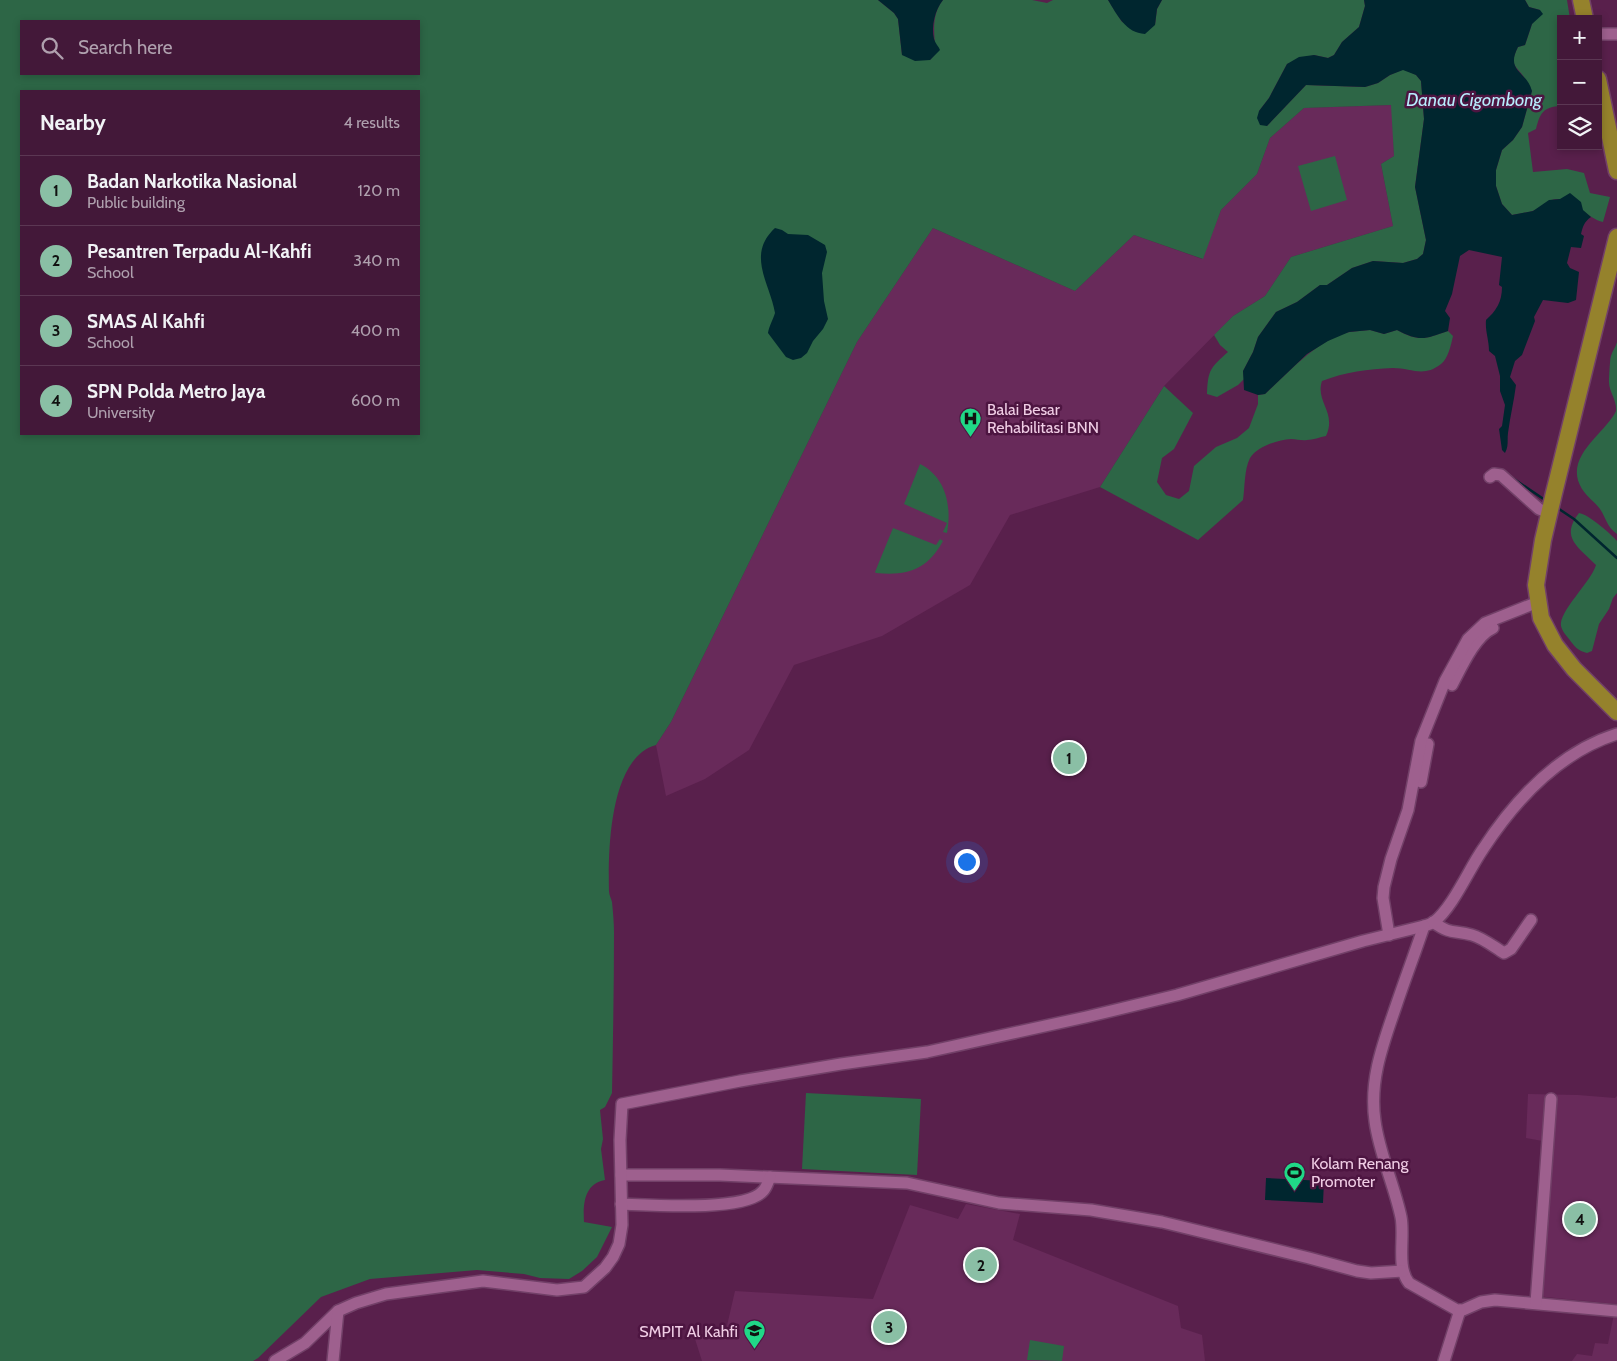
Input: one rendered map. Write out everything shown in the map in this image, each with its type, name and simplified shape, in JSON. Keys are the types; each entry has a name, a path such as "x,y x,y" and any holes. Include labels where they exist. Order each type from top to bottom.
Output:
{"highway":[{"path":"1581,0 1584,15"},
{"path":"1602,98 1617,170"},
{"path":"1617,237 1554,492 1537,575 1538,606 1549,635 1562,655 1617,712"}],"street":[{"path":"1602,34 1617,34"},
{"path":"1490,477 1494,474 1501,475 1539,509 1550,512"},
{"path":"1393,934 1394,921 1391,898 1398,862 1428,743 1452,684 1476,644 1489,630 1538,606"},
{"path":"275,1361 305,1343 338,1311 356,1303 386,1294 423,1288 452,1286 474,1281 493,1281 557,1290 584,1287 605,1268 619,1244 622,1232 620,1133 622,1104 740,1081 959,1045 1177,995 1428,924 1445,910 1497,828 1518,802 1564,762 1587,747 1617,734"},
{"path":"1428,924 1450,932 1480,938 1504,953 1511,949 1531,920"},
{"path":"1428,924 1379,1055 1373,1090 1378,1136 1401,1217 1403,1271 1405,1278 1414,1287 1460,1310 1488,1300 1617,1311"},
{"path":"1536,1303 1551,1100"},
{"path":"621,1175 770,1177 907,1183 999,1203 1100,1211 1180,1226 1316,1259 1357,1271 1403,1271"},
{"path":"621,1204 659,1206 711,1205 741,1202 763,1191 770,1177"},
{"path":"1444,1361 1460,1310"},
{"path":"333,1361 338,1311"}],"shaded area":[{"name":"Balai Besar Rehabilitasi BNN","path":"1392,105 1394,156 1381,164 1393,226 1291,257 1265,296 1233,316 1164,386 1100,487 1010,515 970,585 882,636 794,665 749,750 705,779 666,796 656,745 671,722 857,342 933,228 1075,291 1134,235 1202,259 1221,210 1257,174 1270,138 1304,108"},
{"path":"1528,1094 1615,1098 1617,1096 1617,1361 1572,1361 1577,1354 1592,1356 1595,1343 1608,1344 1616,1304 1536,1296 1548,1142 1526,1138"},
{"path":"966,1204 1020,1214 1013,1240 1178,1306 1181,1328 1202,1335 1205,1361 702,1361 695,1339 726,1330 735,1291 873,1299 910,1205 958,1219"}],"green space":[{"path":"0,0 878,0 894,13 898,19 902,55 930,60 936,53 935,18 943,0 1032,0 1047,3 1053,0 1108,0 1122,22 1155,25 1157,9 1162,0 1364,0 1365,6 1359,27 1342,42 1334,55 1328,58 1314,55 1287,64 1269,98 1259,111 1267,126 1306,85 1365,87 1378,83 1404,69 1416,75 1421,81 1424,119 1415,187 1426,240 1423,254 1417,259 1403,263 1373,261 1352,268 1327,285 1320,285 1297,302 1276,312 1258,337 1243,371 1244,379 1238,385 1217,397 1207,394 1209,374 1217,362 1228,352 1220,345 1214,335 1233,316 1265,296 1291,257 1393,226 1381,164 1394,156 1391,105 1304,108 1270,138 1257,174 1221,210 1203,259 1134,235 1075,291 933,228 857,342 671,722 656,745 640,753 629,768 620,787 614,808 609,854 609,892 612,902 614,929 613,1013 612,1093 605,1107 600,1110 603,1139 601,1149 605,1180 598,1182 589,1190 584,1208 584,1222 612,1227 597,1257 582,1271 569,1279 540,1278 524,1274 477,1270 370,1279 321,1297 253,1361 0,1361"},
{"path":"1525,0 1567,0 1569,15 1557,15 1557,107 1546,109 1539,119 1536,129 1528,133 1533,172 1567,169 1584,173 1590,193 1610,197 1603,222 1565,200 1555,199 1532,211 1512,215 1502,204 1496,186 1496,170 1502,150 1513,140 1522,127 1532,91 1514,62 1518,47 1525,45 1532,24 1540,10 1529,7"},
{"path":"1335,156 1347,200 1311,211 1298,166"},
{"path":"1370,330 1384,334 1397,330 1417,338 1433,336 1448,331 1453,336 1446,359 1429,371 1400,368 1375,369 1348,373 1322,381 1321,395 1329,420 1326,436 1309,440 1291,439 1280,441 1258,450 1248,463 1243,500 1198,540 1100,487 1164,386 1193,413 1174,449 1162,458 1157,482 1166,495 1179,499 1189,491 1194,466 1216,447 1237,438 1249,428 1258,404 1258,395 1265,394 1305,357 1327,341 1350,332"},
{"path":"1617,342 1617,534 1609,525 1600,509 1582,489 1577,477 1577,466 1588,446 1616,411 1609,382 1612,352"},
{"path":"920,464 936,476 945,493 949,513 947,533 943,532 947,523 904,504"},
{"path":"1579,513 1593,520 1617,541 1617,593 1599,624 1592,651 1587,653 1575,646 1564,633 1561,626 1564,613 1588,580 1596,565 1578,548 1571,536 1573,522"},
{"path":"893,528 936,545 940,539 943,541 930,559 916,569 898,573 876,573"},
{"path":"806,1093 921,1099 917,1175 802,1169"},
{"path":"1030,1340 1064,1346 1062,1361 1027,1360"}],"water":[{"path":"878,0 943,0 933,24 934,39 940,50 930,60 915,61 902,55 898,19 894,13"},
{"path":"1108,0 1162,0 1157,9 1155,25 1145,34 1138,33 1127,27"},
{"name":"Danau Cigombong","path":"1364,0 1525,0 1529,7 1540,10 1543,14 1532,24 1525,45 1518,47 1515,55 1515,67 1526,79 1532,91 1522,127 1513,140 1502,150 1496,170 1496,186 1502,204 1512,215 1533,211 1549,200 1560,199 1570,193 1581,202 1583,210 1591,217 1585,222 1582,229 1581,234 1584,236 1581,248 1571,247 1567,263 1570,268 1579,272 1576,300 1568,303 1543,300 1534,317 1535,321 1522,355 1515,361 1510,377 1516,385 1505,453 1502,450 1499,429 1502,426 1505,405 1500,391 1500,376 1495,356 1489,351 1486,324 1486,320 1500,302 1502,287 1499,285 1502,257 1469,250 1460,256 1452,294 1445,311 1450,318 1448,331 1422,338 1417,338 1397,330 1384,334 1370,330 1349,332 1328,341 1307,354 1265,394 1258,395 1244,390 1243,371 1258,337 1276,312 1297,302 1320,285 1327,285 1352,268 1373,261 1403,263 1417,259 1423,254 1426,240 1415,187 1424,119 1421,81 1416,75 1403,70 1390,75 1378,83 1365,87 1306,85 1267,126 1260,125 1257,118 1259,111 1269,98 1287,64 1299,57 1314,55 1328,58 1334,55 1342,42 1359,27 1365,6"},
{"path":"775,228 788,234 808,235 825,245 827,252 822,273 824,301 828,319 807,353 801,358 793,360 786,357 768,333 775,313 762,269 761,259 762,248 766,238"},
{"name":"Kolam Renang Promoter","path":"1266,1178 1324,1181 1323,1203 1265,1200"}],"waterway":[{"path":"1511,477 1545,500"},
{"path":"1556,507 1574,519 1617,558"}],"place":[{"name":"Balai Besar Rehabilitasi BNN","path":"971,437"},
{"name":"Badan Narkotika Nasional","path":"1069,758"},
{"name":"Kolam Renang Promoter","path":"1295,1191"},
{"name":"SPN Polda Metro Jaya","path":"1580,1219"},
{"name":"Pesantren Terpadu Al-Kahfi","path":"981,1265"},
{"name":"SMAS Al Kahfi","path":"889,1327"},
{"name":"SMPIT Al Kahfi","path":"754,1350"}]}
